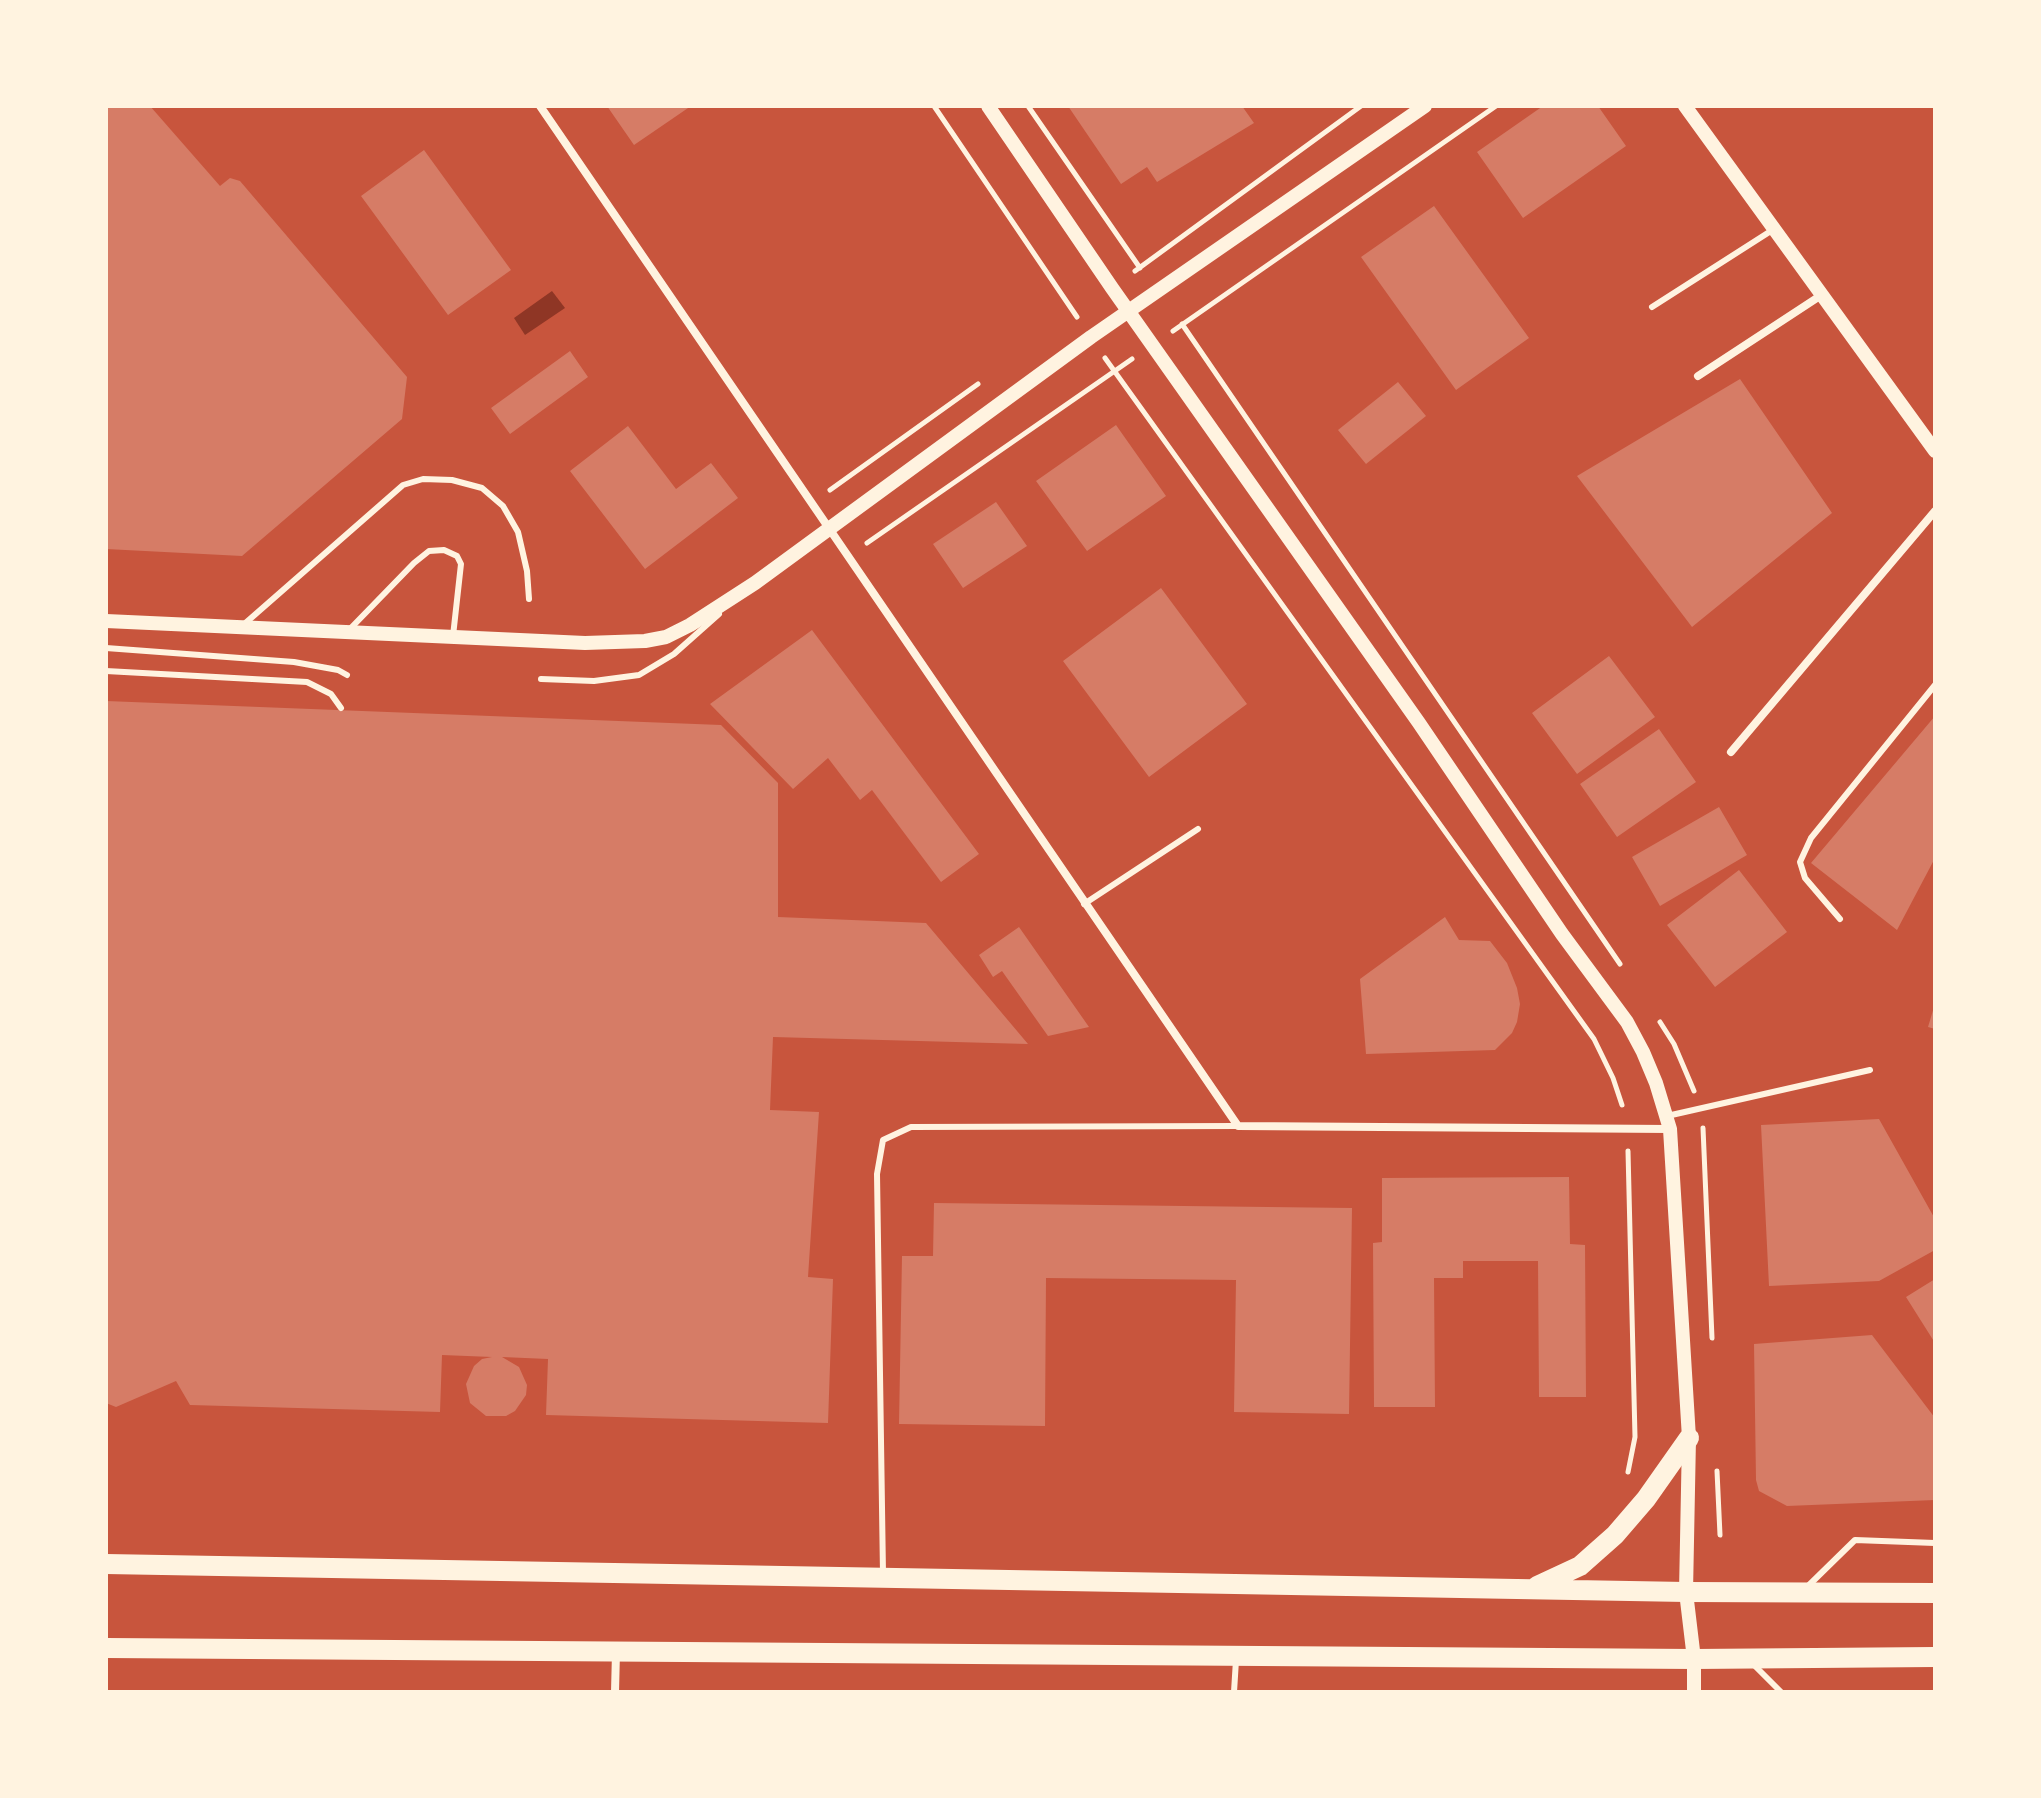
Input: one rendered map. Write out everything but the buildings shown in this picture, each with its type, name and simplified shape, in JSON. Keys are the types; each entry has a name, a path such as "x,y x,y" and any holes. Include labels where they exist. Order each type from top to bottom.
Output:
{"main road":[{"path":"1529,1589 1580,1566 1615,1535 1646,1499 1689,1438"},
{"path":"106,1564 1686,1592 1935,1593"},
{"path":"106,1648 1694,1659 1935,1657"}],"street":[{"path":"540,106 1238,1126 1627,1130 1669,1123"},
{"path":"988,106 1562,934 1627,1022 1656,1083 1669,1123 1689,1438 1686,1592 1694,1659 1694,1692"},
{"path":"106,621 585,643 645,641 666,637 755,583 1091,337 1425,106"},
{"path":"1685,106 1935,451"},
{"path":"1698,376 1820,296"},
{"path":"1731,752 1935,511"},
{"path":"615,1692 616,1651"}],"lane":[{"path":"1652,307 1774,229"},
{"path":"242,626 403,485 423,479 452,480 482,488 503,506 518,532 527,571 529,599"},
{"path":"348,631 414,563 429,551 444,550 457,556 461,564 453,636"},
{"path":"541,679 594,681 639,675 674,654 755,583"},
{"path":"106,648 294,662 338,670 347,675"},
{"path":"106,671 307,682 331,694 341,708"},
{"path":"1840,919 1805,878 1800,862 1811,838 1935,685"},
{"path":"1084,904 1198,829"},
{"path":"1669,1123 1870,1070"},
{"path":"884,1578 877,1174 883,1140 911,1127 1238,1126"},
{"path":"1803,1592 1855,1540 1935,1543"},
{"path":"1234,1692 1236,1656"},
{"path":"1747,1658 1781,1692"}],"path":[{"path":"934,106 1091,337 1594,1039 1613,1078 1627,1130 1635,1437 1627,1479"},
{"path":"1028,106 1140,268"}],"shaded area":[{"path":"552,291 565,308 525,335 514,318"}]}
